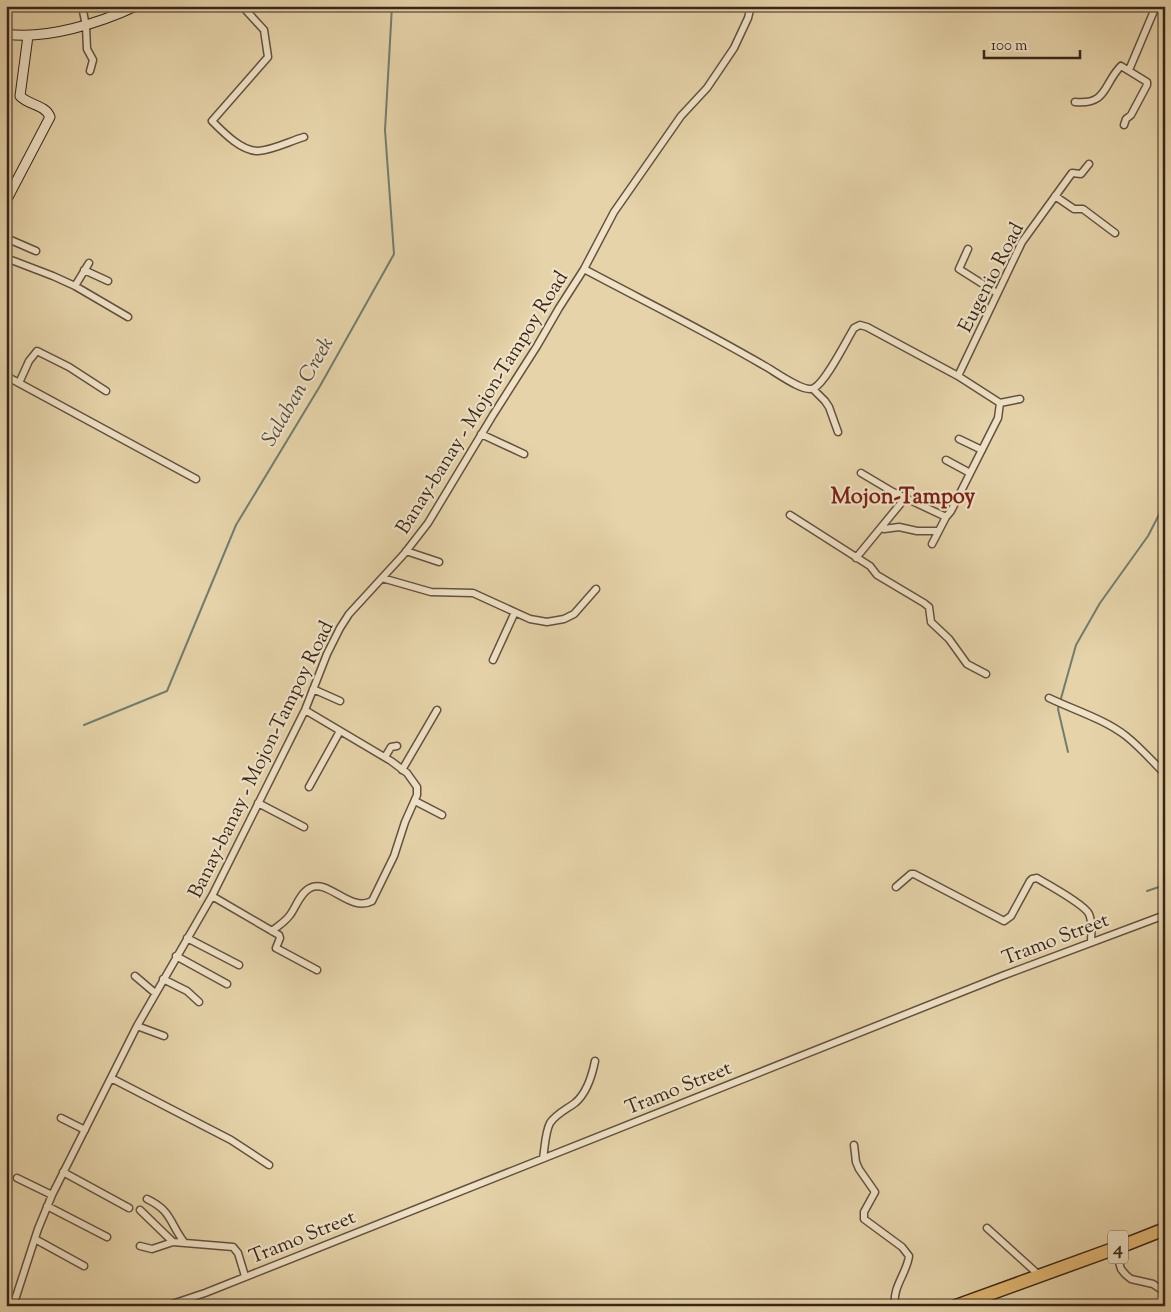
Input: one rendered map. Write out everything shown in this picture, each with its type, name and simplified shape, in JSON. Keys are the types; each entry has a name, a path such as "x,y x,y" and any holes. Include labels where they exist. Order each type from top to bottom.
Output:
{"highway":[{"name":"4","path":"959,1305 1165,1228"}],"street":[{"path":"82,6 86,26 87,49 93,60 90,72"},
{"path":"6,34 28,36 86,26 116,16 136,6"},
{"path":"242,6 264,30 268,57 212,121 232,139 246,148 257,151 304,137"},
{"name":"Banay-banay - Mojon-Tampoy Road","path":"13,1306 47,1206 63,1172 137,1026 212,896 305,710 327,654 340,628 428,523 584,268 614,212 681,116 707,88 734,48 748,18 751,6"},
{"path":"1129,70 1156,6"},
{"path":"6,201 50,117 44,109 20,96 28,36"},
{"path":"1075,102 1086,103 1096,100 1104,94 1121,66 1147,82 1124,125"},
{"name":"Eugenio Road","path":"958,376 1022,242 1072,173 1081,174 1089,164"},
{"path":"1055,196 1074,209 1082,209 1087,212 1115,233"},
{"path":"6,238 36,251"},
{"path":"968,249 959,269 997,293"},
{"path":"6,258 75,286 128,317"},
{"path":"75,286 89,263"},
{"path":"584,268 763,364 799,387 813,389 829,407 838,432"},
{"path":"84,270 108,281"},
{"path":"813,389 828,371 854,328 860,326 867,327 958,376 1000,403 1020,399"},
{"path":"19,383 29,360 37,351 69,367 106,391"},
{"path":"6,376 196,479"},
{"path":"932,544 951,511 998,418 1000,403"},
{"path":"481,434 524,454"},
{"path":"959,439 982,450"},
{"path":"946,460 970,473"},
{"path":"861,473 946,517"},
{"path":"856,558 906,497"},
{"path":"790,515 870,566 876,575 929,607 931,622 949,639 966,664 986,674"},
{"path":"884,529 899,527 917,531 938,531"},
{"path":"406,551 438,562"},
{"path":"382,578 430,592 473,592 540,622 553,622 574,614 596,589"},
{"path":"493,660 515,612"},
{"path":"313,689 340,701"},
{"path":"1048,698 1124,735 1140,748 1165,774"},
{"path":"272,931 288,917 303,894 312,886 321,886 359,904 367,904 372,901 394,856 405,822 417,795 417,787 413,780 385,757 305,710"},
{"path":"402,770 437,710"},
{"path":"310,787 340,731"},
{"path":"385,757 391,748 397,746"},
{"path":"415,801 442,815"},
{"path":"258,803 304,827"},
{"path":"896,886 911,874 914,874 1004,921 1010,916 1032,878 1037,878 1082,906 1089,914 1092,925 1090,942"},
{"path":"212,896 280,936 276,948 317,970"},
{"name":"Tramo Street","path":"166,1306 205,1293 1090,942 1165,915"},
{"path":"187,938 239,965"},
{"path":"176,956 227,984"},
{"path":"136,976 155,994"},
{"path":"163,979 187,991 199,1002"},
{"path":"137,1026 164,1036"},
{"path":"543,1158 547,1130 550,1123 555,1117 577,1102 584,1094 596,1061"},
{"path":"111,1078 231,1140 269,1165"},
{"path":"61,1118 85,1130"},
{"path":"854,1145 856,1162 859,1169 875,1192 864,1212 864,1219 902,1247 909,1256 908,1264 895,1292 895,1306"},
{"path":"63,1172 129,1208"},
{"path":"17,1178 52,1195"},
{"path":"147,1199 158,1204 168,1214 175,1230 184,1242"},
{"path":"47,1206 107,1237"},
{"path":"140,1210 174,1242"},
{"path":"987,1228 1039,1275"},
{"path":"35,1239 84,1266"},
{"path":"140,1246 152,1249 174,1242 184,1242 233,1246 236,1249 245,1276"},
{"path":"1115,1248 1121,1269 1126,1275 1131,1279 1153,1284 1165,1292"}],"waterway":[{"name":"Salaban Creek","path":"84,725 167,691 236,525 320,386 394,254 385,130 392,6"},
{"path":"1068,752 1058,709 1076,645 1100,603 1148,536 1165,503"},
{"path":"1147,891 1165,885"}],"district":[{"name":"Mojon-Tampoy","path":"903,495"}]}
